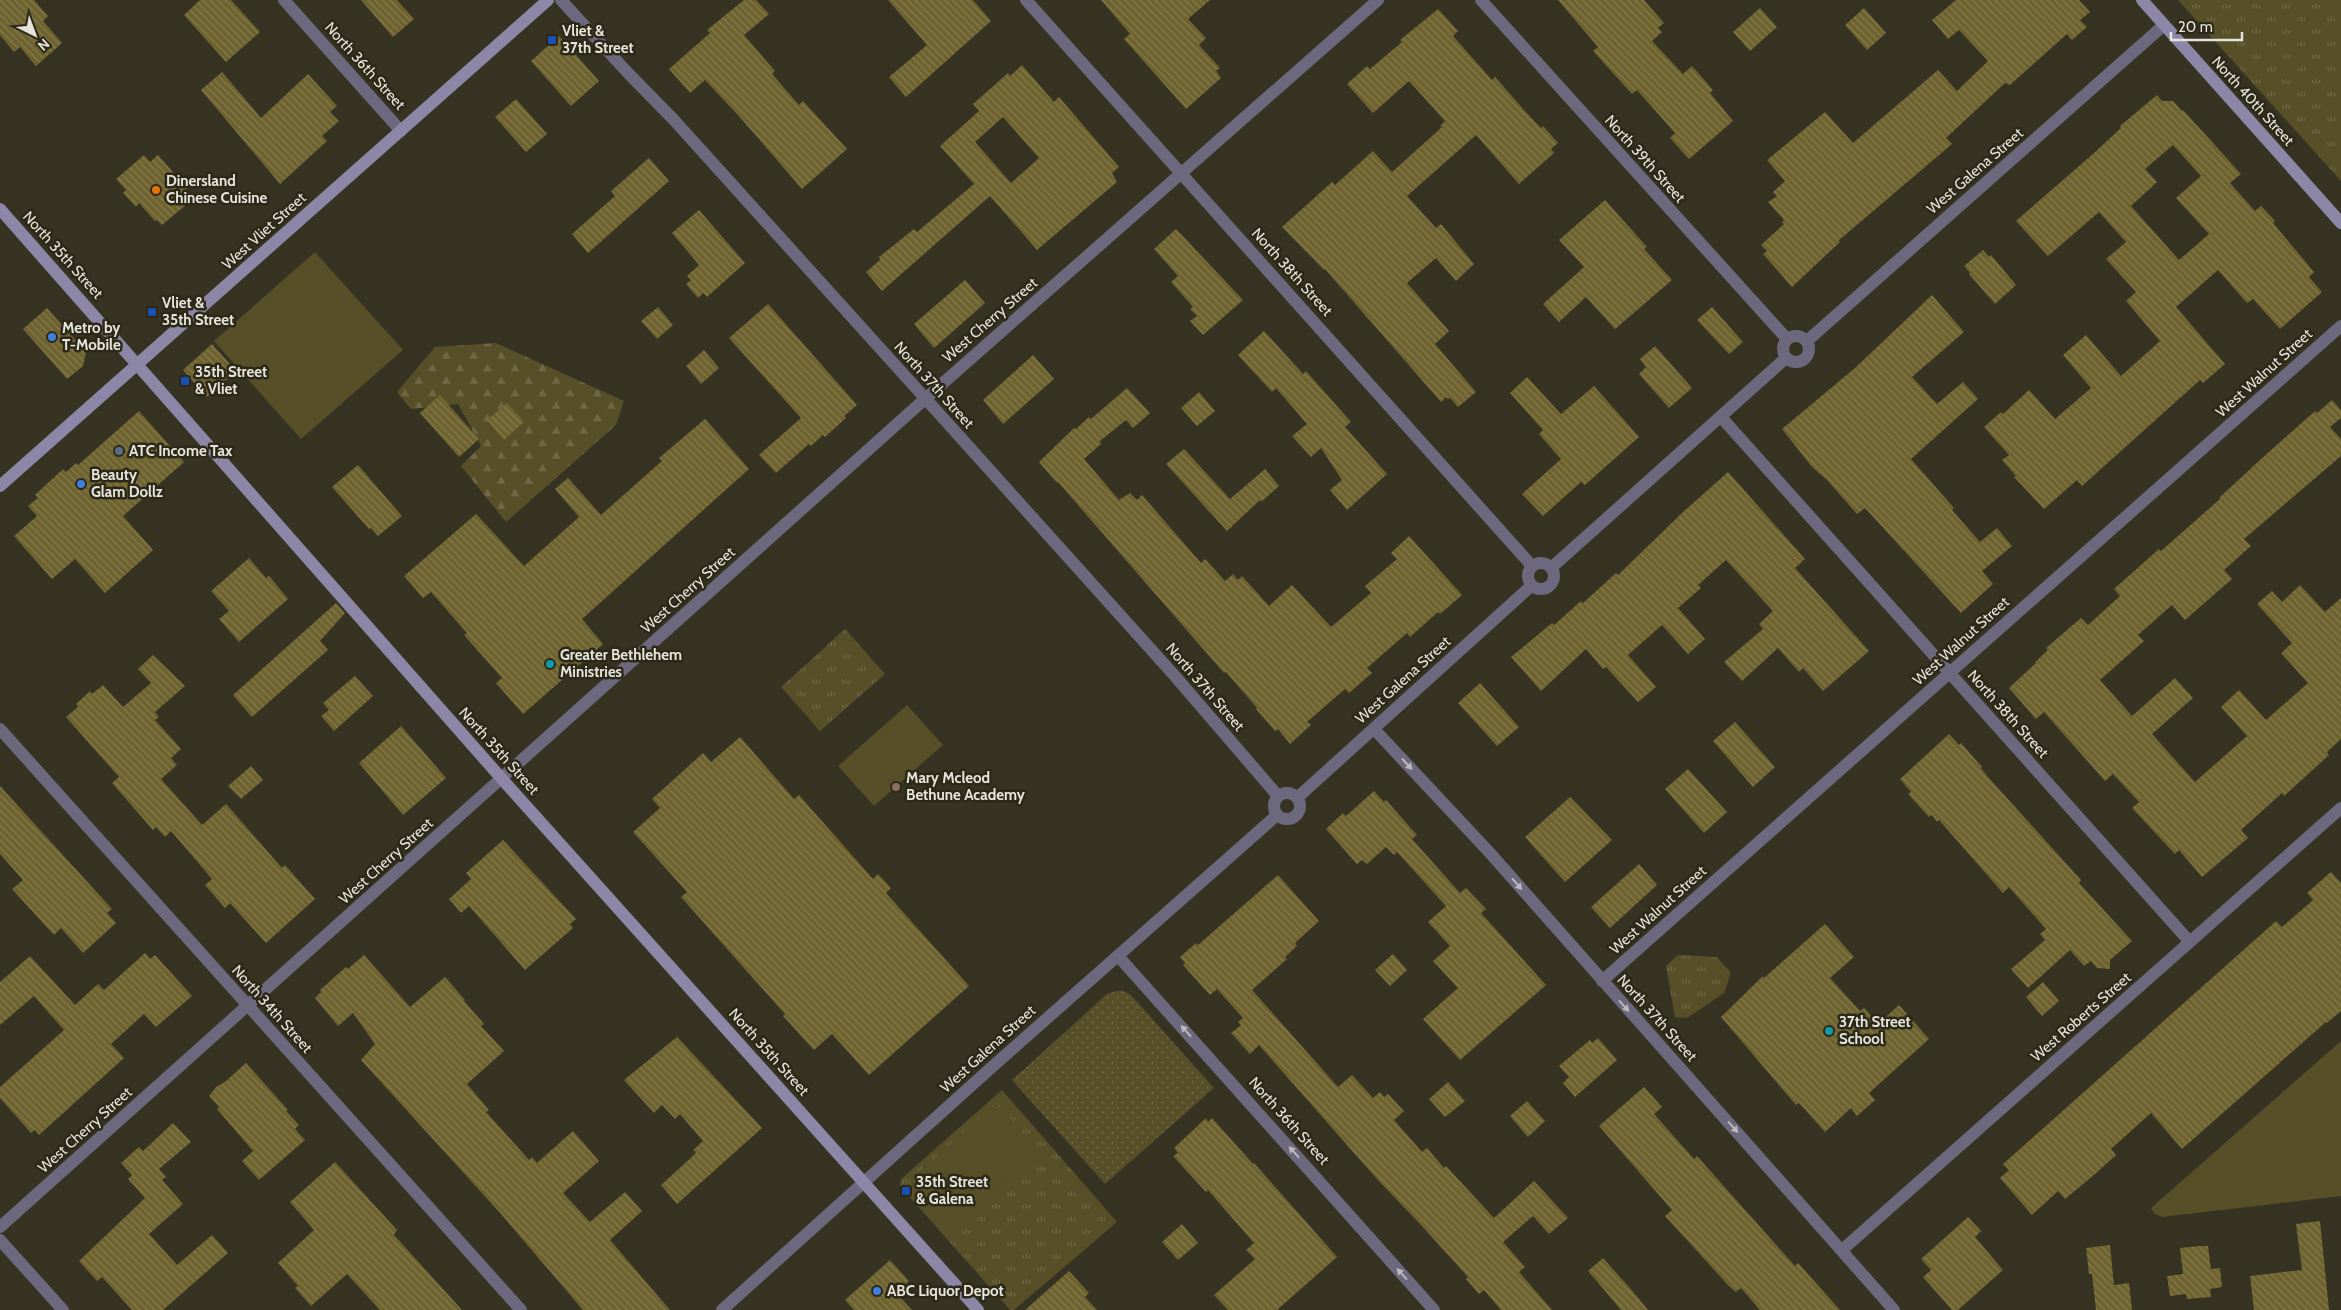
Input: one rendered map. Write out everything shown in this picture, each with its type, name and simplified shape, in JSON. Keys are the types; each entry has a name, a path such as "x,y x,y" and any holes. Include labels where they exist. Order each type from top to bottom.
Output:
{"main road":[{"name":"West Vliet Street","path":"0,486 548,0"},
{"name":"North 40th Street","path":"2142,0 2341,223"},
{"name":"North 35th Street","path":"0,209 502,779 978,1310"}],"street":[{"name":"North 36th Street","path":"284,0 401,131"},
{"name":"North 37th Street","path":"561,0 674,120 1174,675 1278,796"},
{"name":"North 38th Street","path":"1026,0 1532,566"},
{"name":"West Cherry Street","path":"0,1227 925,399 1378,0"},
{"name":"North 39th Street","path":"1481,0 1787,339"},
{"name":"West Galena Street","path":"1807,341 2164,25"},
{"name":"West Walnut Street","path":"1602,981 2341,326"},
{"path":"1794,336 1802,337 1807,341 1809,351 1806,358 1794,362 1786,358 1783,347 1787,339 1794,336"},
{"path":"1551,568 1786,358"},
{"name":"North 38th Street","path":"1722,417 2190,942"},
{"path":"1544,563 1551,568 1554,578 1551,586 1539,590 1531,586 1528,574 1532,566 1544,563"},
{"name":"West Galena Street","path":"1297,798 1531,586"},
{"name":"North 34th Street","path":"0,729 521,1310"},
{"name":"North 37th Street","path":"1374,729 1490,853 1894,1310"},
{"path":"1289,793 1297,798 1300,808 1296,816 1285,820 1277,815 1274,804 1278,796 1289,793"},
{"name":"West Roberts Street","path":"1842,1250 2341,808"},
{"name":"West Galena Street","path":"722,1310 1277,815"},
{"name":"North 36th Street","path":"1118,956 1434,1310"},
{"path":"0,1240 63,1310"}],"green space":[{"path":"2178,0 2341,0 2341,181"},
{"path":"315,252 403,350 301,439 214,341"},
{"path":"496,343 624,401 616,425 506,522 461,466 481,446 458,404 411,409 397,392 435,347"},
{"path":"845,629 885,674 820,731 781,687"},
{"path":"907,705 943,745 874,806 838,766"},
{"path":"1678,955 1717,957 1731,973 1724,993 1687,1018 1675,1017 1666,966"},
{"path":"1124,991 1131,995 1214,1088 1105,1184 1012,1080 1107,994"},
{"path":"2341,1041 2341,1196 2162,1217 2155,1214 2151,1208"},
{"path":"1002,1090 1117,1222 1014,1310 1010,1310 900,1186 901,1179"},
{"path":"996,1103 1039,1150 951,1229 909,1181"}],"building":[{"path":"0,0 34,0 48,16 43,21 62,43 36,66 20,47 14,52 0,35"},
{"path":"200,0 231,0 260,32 226,62 184,15"},
{"path":"361,0 397,0 414,19 393,37"},
{"path":"744,0 756,0 769,14 744,35 775,71 772,74 799,105 803,101 847,149 802,189 705,80 690,93 669,69 710,33 707,30"},
{"path":"888,0 973,0 991,21 906,97 889,77 927,45"},
{"path":"1101,0 1210,0 1188,19 1206,38 1199,45 1220,68 1216,71 1221,78 1186,109 1124,39 1130,34"},
{"path":"1558,0 1644,0 1664,23 1658,28 1662,32 1652,41 1683,74 1692,66 1713,90 1710,93 1733,121 1689,159 1670,138 1675,133 1637,90 1632,94 1593,51 1598,47"},
{"path":"1956,0 2079,0 2090,12 2080,20 2087,27 2072,40 2067,34 2010,85 2005,83 1946,138 1952,144 1838,241 1840,242 1792,287 1763,254 1767,251 1761,245 1784,224 1782,222 1784,220 1768,202 1777,196 1773,192 1785,181 1767,160 1825,112 1853,143 1938,70 1957,91 1988,61 1959,30 1948,39 1932,20"},
{"path":"1760,8 1777,27 1750,51 1733,32"},
{"path":"1864,8 1886,33 1867,50 1845,25"},
{"path":"1438,9 1458,31 1453,36 1492,80 1495,77 1541,128 1543,126 1558,143 1551,149 1554,153 1519,184 1476,135 1407,196 1436,228 1441,224 1474,264 1456,281 1436,258 1407,283 1449,331 1435,344 1476,392 1458,407 1450,398 1446,397 1441,402 1325,269 1282,227 1332,182 1335,185 1373,151 1392,172 1442,127 1440,126 1445,121 1409,81 1373,113 1347,84 1367,66 1370,69 1402,42 1400,40"},
{"path":"559,36 599,81 571,106 531,61"},
{"path":"1022,65 1054,102 1059,97 1119,167 1112,173 1117,182 1037,250 990,196 882,291 866,272 880,260 879,257 914,229 917,232 974,184 940,146 979,111 973,104 1008,73 1010,76","holes":["1003,117 1039,158 1011,183 975,142"]},
{"path":"222,72 261,118 308,74 337,106 330,112 339,121 322,136 327,141 280,184 201,90"},
{"path":"2157,95 2162,101 2173,101 2241,174 2230,183 2255,211 2261,206 2275,221 2273,223 2314,272 2309,277 2322,292 2280,329 2253,299 2247,303 2218,270 2176,307 2225,364 2203,383 2200,380 2082,486 2077,480 2044,509 2014,477 2016,476 2002,460 2009,455 1984,427 2001,412 2003,414 2029,390 2055,419 2091,388 2063,355 2086,335 2121,376 2160,341 2126,301 2136,292 2106,259 2126,242 2099,212 2048,256 2016,221 2094,153 2121,128 2120,126","holes":["2173,145 2201,176 2176,198 2209,234 2179,260 2131,206 2157,182 2145,169"]},
{"path":"516,99 547,134 526,152 495,117"},
{"name":"Dinersland Chinese Cuisine","path":"144,155 150,162 158,155 188,189 180,196 187,204 162,225 157,220 155,221 139,203 136,207 123,193 126,190 116,179"},
{"path":"649,158 669,181 588,253 572,234 615,196 611,191"},
{"path":"1605,200 1647,247 1644,249 1672,280 1615,329 1586,297 1559,322 1543,304 1584,267 1559,240"},
{"path":"699,210 745,263 707,297 703,293 698,298 686,284 691,280 687,276 699,265 672,233"},
{"path":"1176,229 1243,300 1203,335 1190,321 1197,316 1190,309 1193,307 1171,282 1178,276 1154,249"},
{"path":"1983,250 1989,257 1991,255 2016,285 1995,304 1964,266"},
{"path":"965,280 985,303 934,348 914,324"},
{"path":"1932,295 1964,332 1912,377 1937,404 1963,382 1978,399 1911,459 1954,508 1952,510 1980,542 1997,528 2012,546 1982,571 1993,584 1961,613 1865,508 1857,514 1827,480 1812,467 1782,429 1855,368"},
{"path":"768,304 857,405 825,437 823,435 811,446 809,444 776,473 759,455 801,418 729,338"},
{"path":"658,307 673,325 657,339 641,321"},
{"path":"1712,307 1743,342 1729,354 1697,320"},
{"name":"Metro by T-Mobile","path":"47,308 86,352 83,366 67,379 23,329"},
{"path":"1264,331 1303,374 1306,371 1351,422 1345,427 1387,474 1347,510 1330,490 1342,480 1321,448 1311,457 1292,436 1307,424 1276,388 1272,392 1238,355"},
{"path":"212,344 236,371 207,397 183,370"},
{"path":"1655,346 1692,388 1669,408 1639,374 1646,367 1640,359"},
{"path":"704,350 719,368 701,384 686,366"},
{"path":"1033,355 1054,379 1003,424 983,400"},
{"path":"1527,377 1561,414 1594,386 1639,437 1585,485 1581,482 1543,516 1522,494 1561,459 1539,434 1543,430 1510,393"},
{"path":"1127,388 1150,413 1133,428 1126,420 1100,441 1101,444 1084,459 1119,500 1130,493 1137,500 1142,495 1201,563 1205,559 1225,581 1233,574 1238,580 1242,576 1269,606 1292,585 1331,627 1371,593 1365,586 1397,559 1391,553 1409,536 1462,595 1440,614 1438,612 1410,637 1407,633 1367,668 1372,673 1349,693 1345,689 1307,722 1311,725 1290,744 1278,729 1275,731 1226,672 1224,673 1039,462 1074,428 1076,429 1089,417 1091,419"},
{"path":"1199,392 1215,411 1197,426 1181,408"},
{"path":"440,395 479,439 459,457 420,413"},
{"path":"2332,400 2341,410 2341,418 2330,427 2341,439 2341,456 2244,539 2251,546 2224,570 2232,579 2185,620 2172,605 2138,635 2144,641 2100,680 2132,716 2175,678 2193,698 2152,734 2195,782 2247,736 2221,707 2239,690 2266,720 2308,683 2281,653 2292,643 2257,604 2272,591 2282,602 2300,585 2325,612 2341,598 2341,739 2327,752 2329,755 2284,796 2282,793 2241,830 2248,838 2202,877 2179,850 2175,854 2132,808 2139,802 2113,774 2105,781 2044,712 2036,719 2009,688 2036,663 2048,650 2046,648 2081,618 2088,625 2120,596 2114,589 2220,499 2315,411 2317,413"},
{"path":"507,403 524,422 504,440 487,420"},
{"path":"139,411 184,462 123,516 153,550 105,593 75,559 52,579 14,536 37,516 28,506 38,498 35,495 63,469 66,472 76,463 78,465"},
{"path":"705,419 749,469 582,619 603,644 523,714 496,683 502,678 464,635 467,633 431,592 423,598 404,576 476,514 524,566 579,517 555,489 568,478 601,515 662,461 659,458"},
{"path":"1184,449 1230,499 1265,469 1279,486 1261,502 1260,500 1227,531 1166,464"},
{"path":"358,465 402,516 378,536 371,528 369,529 332,487"},
{"path":"1728,472 1805,559 1795,568 1869,651 1823,691 1803,668 1799,672 1778,648 1742,681 1724,662 1763,629 1759,624 1773,611 1726,560 1698,585 1701,588 1678,608 1705,639 1688,654 1662,625 1628,655 1656,687 1638,702 1606,667 1603,669 1586,649 1541,691 1511,657 1552,623 1554,625 1581,601 1583,603 1616,573 1618,575 1682,513"},
{"path":"249,558 266,578 269,576 288,599 239,642 219,619 229,611 211,591"},
{"path":"336,603 345,613 320,641 328,650 252,717 233,695"},
{"path":"153,655 185,686 155,712 159,717 155,720 181,749 171,758 177,765 161,779 202,825 226,804 282,868 285,865 315,899 266,943 230,903 225,908 205,885 212,879 171,831 165,837 156,827 153,830 112,783 119,777 66,717 78,707 76,704 90,691 92,694 103,685 123,707 151,683 138,669"},
{"path":"355,676 373,696 334,731 321,716 329,710 323,703"},
{"path":"1480,683 1519,727 1497,746 1458,703"},
{"path":"1735,722 1775,767 1753,787 1713,741"},
{"path":"401,726 446,778 403,815 359,763"},
{"path":"1949,734 1959,745 1961,743 1982,767 1988,777 2081,880 2079,883 2132,941 2110,960 2110,969 2097,968 2091,961 2084,966 2070,950 2028,988 2011,969 2045,940 2040,934 2046,929 2009,887 2003,893 1939,820 1937,822 1932,815 1929,817 1908,794 1911,792 1900,779"},
{"path":"740,737 794,799 799,795 873,879 878,874 891,888 886,893 969,986 869,1075 832,1034 814,1050 783,1016 785,1014 681,897 687,892 633,832 660,808 652,799 703,753 711,762"},
{"path":"251,766 263,780 241,799 228,786"},
{"path":"1688,769 1727,812 1704,833 1665,789"},
{"path":"0,786 112,909 107,913 116,923 83,953 61,928 54,935 12,889 23,880 0,854"},
{"path":"1374,791 1384,802 1386,800 1417,835 1412,839 1460,893 1466,888 1486,909 1481,913 1546,985 1460,1060 1423,1019 1458,988 1433,961 1450,946 1428,922 1446,906 1397,852 1394,855 1386,847 1367,864 1362,860 1357,864 1326,829 1343,813 1346,816"},
{"path":"1570,797 1612,840 1565,882 1525,837"},
{"path":"503,840 576,919 570,924 573,928 525,970 469,906 461,913 449,899 471,879 466,873"},
{"path":"1639,864 1657,885 1610,928 1591,907"},
{"path":"2331,872 2341,883 2341,1011 2326,1022 2182,1149 2151,1113 2111,1149 2116,1155 2094,1175 2065,1199 2058,1191 2032,1215 2000,1178 2009,1170 2003,1164 2276,921 2282,927 2313,900 2307,893"},
{"path":"1278,875 1319,921 1295,943 1297,946 1285,957 1287,959 1252,990 1338,1087 1352,1075 1373,1098 1380,1092 1384,1097 1388,1094 1404,1111 1394,1120 1422,1152 1427,1148 1444,1168 1446,1166 1494,1218 1534,1181 1568,1218 1549,1234 1533,1216 1503,1242 1525,1267 1519,1272 1552,1310 1501,1310 1484,1290 1479,1294 1466,1279 1468,1277 1377,1179 1259,1045 1250,1054 1231,1033 1241,1025 1238,1022 1243,1018 1217,989 1210,995 1183,965 1185,963 1180,957 1196,943 1198,945"},
{"name":"37th Street School","path":"1825,924 1854,957 1830,978 1860,1011 1864,1008 1878,1024 1899,1005 1929,1039 1869,1093 1875,1100 1857,1116 1851,1108 1825,1132 1799,1103 1796,1105 1721,1017 1763,976 1764,978"},
{"path":"145,953 150,959 155,955 192,996 156,1027 144,1014 111,1044 124,1058 39,1135 35,1130 31,1133 0,1098 0,1087 64,1030 34,996 0,1025 0,982 30,956 75,1005 98,984 104,990"},
{"path":"1393,954 1407,970 1390,986 1375,970"},
{"path":"364,955 410,1007 445,977 465,1000 484,1024 481,1026 504,1051 467,1084 489,1110 486,1112 529,1160 532,1157 537,1163 573,1131 599,1161 563,1193 590,1222 625,1192 642,1211 610,1240 670,1310 583,1310 501,1214 361,1060 375,1044 353,1013 338,1026 315,998 321,992 320,990 346,967 348,969"},
{"path":"2043,982 2059,1001 2042,1016 2026,997"},
{"path":"677,1037 762,1128 677,1204 661,1185 694,1155 696,1152 693,1150 703,1141 680,1114 675,1119 662,1105 654,1113 624,1080"},
{"path":"1598,1038 1617,1060 1575,1097 1563,1083 1569,1077 1559,1066 1590,1040 1592,1043"},
{"path":"246,1063 288,1110 286,1111 299,1125 295,1129 305,1140 259,1180 242,1161 253,1151 217,1109 219,1107 209,1096 216,1087 226,1081"},
{"path":"1448,1082 1465,1101 1445,1117 1429,1099"},
{"path":"1644,1087 1662,1107 1654,1114 1694,1159 1697,1156 1795,1266 1798,1263 1840,1310 1760,1310 1741,1288 1736,1292 1728,1285 1665,1216 1672,1210 1599,1126"},
{"path":"1527,1101 1545,1121 1528,1137 1510,1116"},
{"path":"1206,1118 1208,1122 1212,1118 1337,1257 1277,1310 1228,1310 1214,1295 1255,1259 1246,1250 1254,1243 1208,1190 1206,1192 1173,1156 1178,1153 1174,1148"},
{"path":"173,1123 191,1142 159,1169 166,1177 162,1180 183,1204 149,1234 177,1265 212,1235 228,1253 163,1310 132,1310 102,1277 97,1281 79,1261 145,1198 128,1179 132,1175 121,1163 139,1147 143,1151"},
{"path":"335,1162 397,1230 394,1235 462,1310 380,1310 347,1274 311,1306 295,1288 298,1286 278,1263 314,1230 290,1202"},
{"path":"1968,1217 1981,1231 1975,1237 2003,1270 1958,1310 1952,1310 1923,1277 1931,1270 1921,1259"},
{"path":"2320,1221 2329,1310 2254,1310 2250,1276 2302,1270 2296,1224"},
{"path":"1182,1224 1198,1243 1178,1260 1162,1242"},
{"path":"2110,1245 2114,1285 2129,1283 2132,1310 2096,1310 2092,1274 2089,1274 2086,1248"},
{"path":"2208,1246 2211,1269 2220,1268 2222,1287 2210,1289 2211,1297 2187,1299 2186,1294 2170,1296 2167,1276 2183,1274 2180,1248"},
{"path":"1603,1258 1648,1310 1621,1310 1588,1271"},
{"name":"ABC Liquor Depot","path":"890,1260 909,1281 896,1293 912,1310 854,1310 845,1300"},
{"path":"1069,1271 1089,1293 1085,1297 1097,1310 1025,1310"}],"place":[{"name":"Vliet & 37th Street","path":"552,40"},
{"name":"Dinersland Chinese Cuisine","path":"156,190"},
{"name":"Vliet & 35th Street","path":"152,312"},
{"name":"Metro by T-Mobile","path":"52,337"},
{"name":"35th Street & Vliet","path":"185,381"},
{"name":"ATC Income Tax","path":"119,451"},
{"name":"Beauty Glam Dollz","path":"81,484"},
{"name":"Greater Bethlehem Ministries","path":"550,664"},
{"name":"Mary Mcleod Bethune Academy","path":"896,787"},
{"name":"37th Street School","path":"1829,1031"},
{"name":"35th Street & Galena","path":"906,1191"},
{"name":"ABC Liquor Depot","path":"877,1291"}]}
